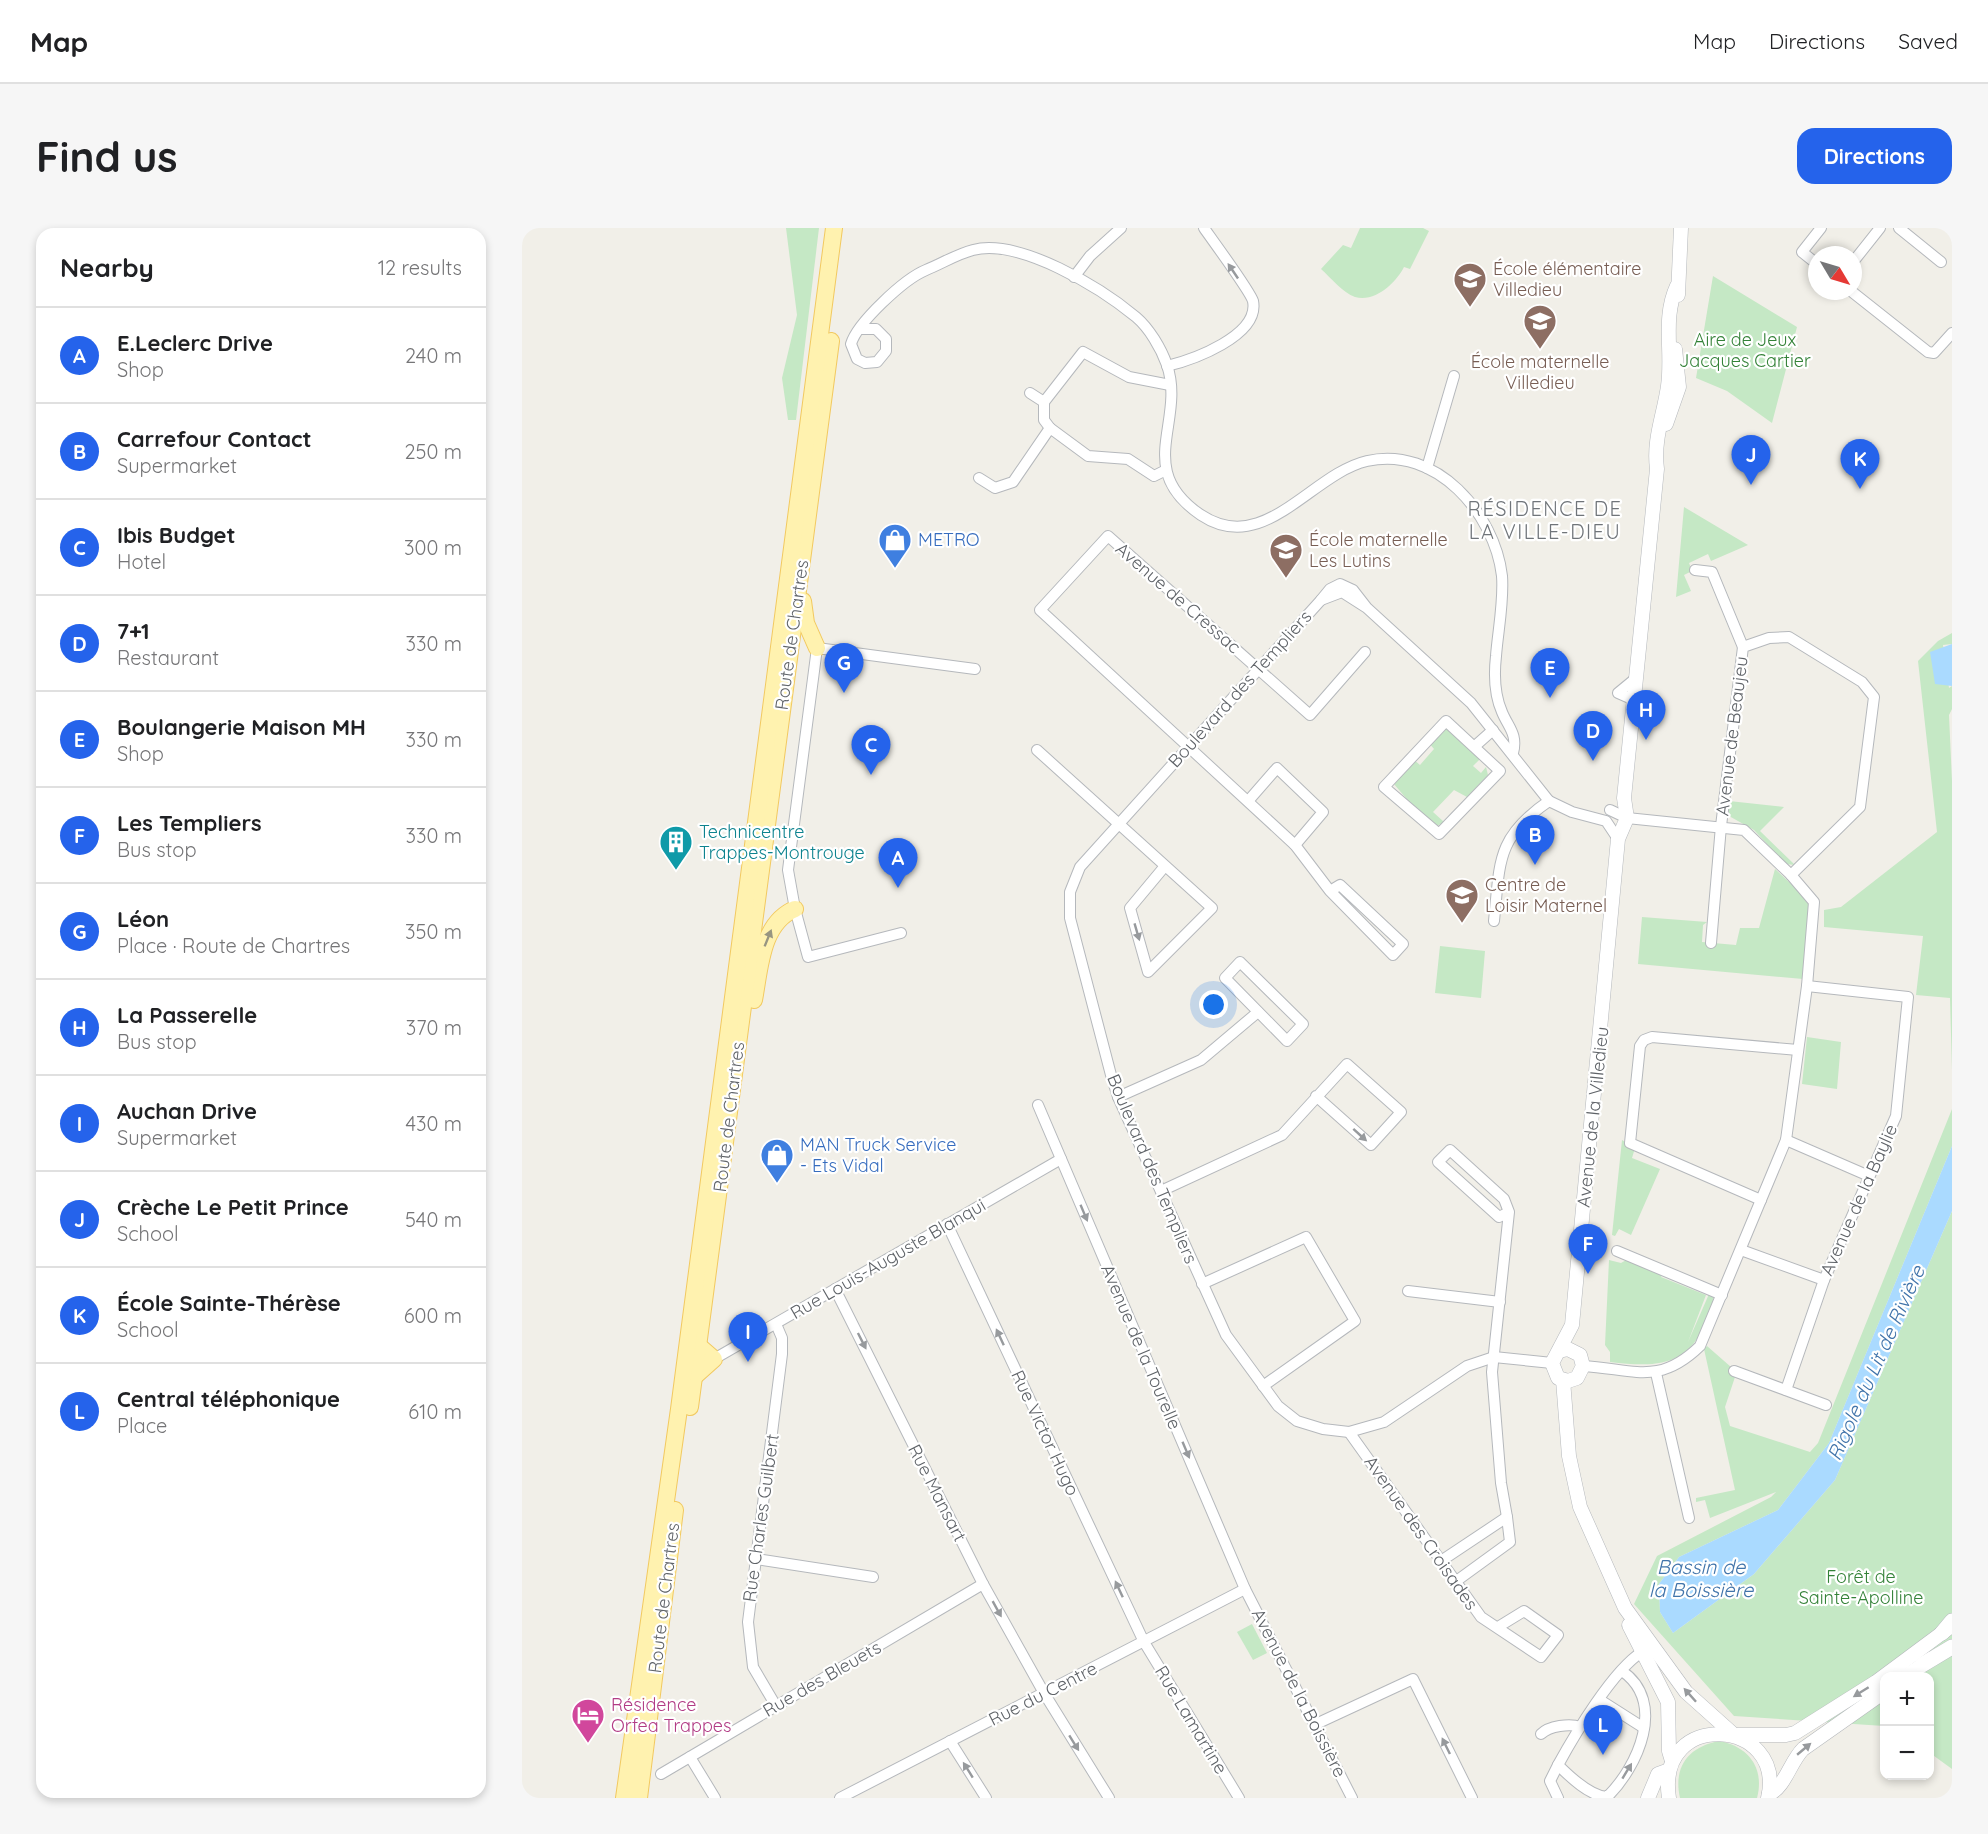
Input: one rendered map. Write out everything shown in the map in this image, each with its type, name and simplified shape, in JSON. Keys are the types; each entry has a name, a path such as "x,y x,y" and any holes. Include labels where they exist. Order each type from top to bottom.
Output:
{"main road":[{"path":"812,437 834,228"},
{"path":"812,437 845,228"},
{"name":"Route de Chartres","path":"639,1798 811,495 812,437"},
{"name":"Route de Chartres","path":"624,1798 812,437"},
{"path":"811,495 812,538 803,612 818,648"},
{"path":"734,1074 743,1065 765,946 777,921 795,909"},
{"path":"695,1376 714,1359 699,1346"},
{"path":"1922,1665 1950,1634"},
{"path":"613,1798 622,1759 632,1742"}],"street":[{"path":"1074,277 1090,256 1121,228"},
{"path":"1167,366 1228,343 1252,316 1253,301 1204,228"},
{"name":"Avenue de la Villedieu","path":"1657,469 1662,458 1664,430 1679,387 1674,346 1679,302 1677,286 1681,228"},
{"name":"Avenue de la Villedieu","path":"1680,252 1688,228"},
{"path":"1808,257 1802,252 1821,228"},
{"path":"1862,251 1880,228"},
{"path":"1899,228 1941,262"},
{"path":"1916,228 1916,242"},
{"path":"861,329 884,298 918,273 974,249 1022,252 1074,277 1137,318 1148,330 1167,366 1170,385 1164,447 1166,470 1179,495 1203,516 1231,526 1246,527 1274,518 1343,469 1366,461 1399,459 1427,468 1452,484 1476,508 1486,523 1499,561 1502,588 1494,674 1505,743"},
{"name":"Avenue de la Villedieu","path":"1577,1352 1572,1325 1607,980 1618,839 1627,818 1624,798 1657,469 1658,426 1668,386 1671,299 1677,286"},
{"path":"1862,300 1928,352 1934,353 1950,339"},
{"path":"1166,470 1154,476 1128,459 1088,456 1050,428 1044,420 1044,402 1083,352 1129,377 1170,385"},
{"path":"1668,371 1679,387"},
{"path":"1427,468 1454,376"},
{"path":"1030,393 1044,402"},
{"path":"979,478 995,488 1013,482 1050,428"},
{"name":"Avenue de Cressac","path":"1188,746 1040,610 1108,536 1259,670"},
{"path":"1695,570 1712,572 1743,647"},
{"name":"Boulevard des Templiers","path":"1549,801 1471,703 1367,608 1353,590 1340,584 1330,589 1080,867 1070,892 1070,918 1118,1097 1226,1335 1278,1406 1297,1421 1323,1429 1349,1432 1384,1422 1467,1366 1494,1357 1555,1357"},
{"name":"Avenue de Beaujeu","path":"1711,943 1721,826 1743,647 1769,638 1789,637 1862,682 1874,697 1860,807 1791,875"},
{"path":"901,933 808,957 795,909 788,870 818,648 975,669"},
{"path":"1259,670 1310,715 1365,652"},
{"name":"Avenue de la Villedieu","path":"1607,980 1620,907 1627,818 1635,785 1642,676 1640,652"},
{"path":"1502,713 1513,728 1515,745 1513,753"},
{"path":"1446,721 1475,746 1500,771 1439,834 1384,787 1446,721"},
{"path":"1475,746 1493,730"},
{"path":"1188,746 1295,845 1330,891 1393,955 1403,944 1340,885 1330,891"},
{"path":"1037,750 1212,908 1149,972 1130,908 1164,866"},
{"path":"1249,801 1277,768 1316,804 1323,812 1295,845"},
{"path":"1591,815 1610,810 1624,798"},
{"path":"1494,921 1501,855 1507,840 1531,813 1549,801 1572,812 1591,815 1606,821 1627,818 1744,830 1791,875 1814,902 1807,986 1786,1140 1700,1346 1686,1360 1656,1373 1583,1366"},
{"path":"1610,810 1627,818"},
{"path":"1606,821 1618,839"},
{"path":"1240,962 1303,1023 1287,1041 1258,1012 1225,978 1240,962"},
{"name":"Avenue de la Baylie","path":"1786,1390 1824,1280 1896,1116 1908,997 1807,986"},
{"path":"1118,1097 1201,1060 1258,1012"},
{"path":"1761,1200 1630,1143 1640,1046 1644,1040 1653,1037 1798,1050"},
{"path":"1161,1191 1281,1135 1316,1096 1347,1064 1401,1112 1371,1145 1316,1096"},
{"name":"Avenue de la Tourelle","path":"1038,1105 1245,1589"},
{"path":"1786,1140 1869,1176"},
{"path":"1455,1582 1510,1542 1501,1483 1492,1372 1509,1212 1504,1198 1450,1150 1438,1162 1499,1217 1509,1212"},
{"name":"Rue Louis-Auguste Blanqui","path":"714,1359 1061,1159"},
{"name":"Rue Victor Hugo","path":"947,1224 1143,1642"},
{"path":"1202,1284 1306,1237 1355,1321 1263,1386"},
{"path":"1742,1250 1824,1280"},
{"path":"1617,1251 1722,1294"},
{"name":"Rue Mansart","path":"836,1289 983,1584 1044,1694 1109,1798"},
{"path":"1408,1291 1500,1302"},
{"name":"Rue Charles Guilbert","path":"776,1324 782,1338 782,1354 748,1622 749,1648 753,1667 776,1706"},
{"name":"Avenue de la Villedieu","path":"1555,1357 1572,1325"},
{"path":"1568,1349 1577,1352 1582,1358 1583,1366 1580,1375 1568,1380 1554,1374 1555,1357 1568,1349"},
{"path":"1734,1371 1826,1405"},
{"path":"1656,1373 1689,1518"},
{"path":"1568,1380 1564,1409 1572,1475 1580,1507 1625,1608 1686,1692 1734,1735 1751,1744 1763,1758 1769,1776 1768,1796"},
{"name":"Avenue des Croisades","path":"1349,1432 1480,1617 1541,1657 1558,1635 1524,1611 1498,1628"},
{"path":"1441,1561 1507,1517"},
{"path":"756,1559 873,1577"},
{"name":"Rue des Bleuets","path":"660,1774 983,1584"},
{"name":"Rue du Centre","path":"840,1798 860,1794 950,1741 1245,1589"},
{"name":"Avenue de la Boissière","path":"1245,1589 1352,1798"},
{"path":"1625,1608 1625,1616 1668,1702 1671,1766 1669,1798"},
{"path":"1648,1798 1658,1774 1671,1766 1683,1747 1697,1737 1715,1732 1734,1735 1786,1735 1795,1732 1950,1634"},
{"name":"Rue Lamartine","path":"1143,1642 1239,1798"},
{"path":"1558,1798 1550,1782 1558,1765 1580,1727 1600,1700 1622,1671 1642,1652"},
{"path":"1913,1672 1922,1665"},
{"path":"1558,1765 1600,1797 1607,1797 1618,1786 1633,1761 1647,1715 1633,1681 1622,1671"},
{"path":"1316,1724 1413,1679 1472,1798"},
{"path":"1768,1796 1777,1790 1792,1760 1803,1749 1880,1695"},
{"path":"1600,1700 1644,1728"},
{"path":"1541,1734 1545,1730 1570,1725 1580,1727"},
{"path":"950,1741 986,1798"},
{"path":"690,1757 715,1798"}],"green space":[{"path":"786,228 819,228 796,420 788,420 782,378 797,315"},
{"path":"1360,228 1423,228 1429,231 1410,269 1404,267 1385,290 1363,298 1346,292 1321,269 1343,245 1351,248"},
{"name":"Aire de Jeux Jacques Cartier","path":"1713,276 1797,327 1772,423 1727,391 1696,378"},
{"path":"1684,507 1748,545 1711,561 1708,554 1689,563 1692,571 1684,575 1691,591 1676,597"},
{"path":"1952,633 1952,644 1943,645 1949,688 1952,686 1952,709 1949,715 1952,781 1952,1070 1950,998 1916,995 1923,936 1824,927 1824,910 1841,907 1937,832 1918,661 1938,641"},
{"path":"1448,727 1481,758 1473,766 1481,773 1486,767 1488,775 1467,797 1454,790 1433,812 1444,822 1437,826 1410,803 1394,784 1413,759 1420,765 1434,749 1429,743"},
{"path":"1729,801 1784,807 1760,831 1795,865 1786,864 1754,830 1729,816"},
{"path":"1775,869 1801,893 1810,907 1803,979 1638,964 1642,917 1707,922 1703,925 1702,942 1736,945 1740,928 1759,928"},
{"path":"1440,946 1485,951 1481,998 1435,993"},
{"path":"1807,1037 1841,1042 1837,1089 1802,1084"},
{"name":"Forêt de Sainte-Apolline","path":"1952,1109 1952,1146 1829,1443 1778,1510 1679,1557 1659,1584 1660,1612 1673,1633 1754,1574 1835,1480 1952,1211 1952,1769 1934,1756 1934,1672 1880,1672 1880,1726 1734,1716 1634,1604 1657,1556 1771,1497 1776,1492 1710,1518 1705,1500 1696,1502 1696,1498 1735,1490 1704,1349 1707,1346 1731,1367 1735,1377 1725,1407 1730,1426 1810,1452 1818,1443"},
{"path":"1622,1140 1635,1148 1632,1158 1660,1169 1631,1235 1619,1229 1615,1236 1612,1235"},
{"path":"1628,1259 1663,1273 1661,1277 1706,1295 1688,1342 1709,1294 1713,1296 1712,1309 1698,1337 1679,1356 1655,1364 1610,1362 1610,1352 1605,1345 1609,1260 1621,1263"},
{"path":"1252,1624 1267,1653 1253,1660 1237,1632"},
{"path":"1719,1741 1738,1748 1752,1760 1759,1777 1757,1798 1680,1798 1679,1777 1685,1760 1699,1748"}],"water":[{"path":"1952,644 1952,686 1935,684 1930,652"},
{"name":"Bassin de la Boissière","path":"1952,1146 1952,1211 1835,1480 1754,1574 1673,1633 1660,1612 1659,1584 1679,1557 1778,1510 1829,1443"}],"place":[{"name":"École élémentaire Villedieu","path":"1470,308"},
{"name":"École maternelle Villedieu","path":"1540,350"},
{"name":"Crèche Le Petit Prince","path":"1751,485"},
{"name":"École Sainte-Thérèse","path":"1860,489"},
{"name":"METRO","path":"895,569"},
{"name":"École maternelle Les Lutins","path":"1286,579"},
{"name":"Léon","path":"844,693"},
{"name":"Boulangerie Maison MH","path":"1550,698"},
{"name":"La Passerelle","path":"1646,740"},
{"name":"7+1","path":"1593,761"},
{"name":"Ibis Budget","path":"871,775"},
{"name":"Carrefour Contact","path":"1535,865"},
{"name":"Technicentre Trappes-Montrouge","path":"676,871"},
{"name":"E.Leclerc Drive","path":"898,888"},
{"name":"Centre de Loisir Maternel","path":"1462,924"},
{"name":"MAN Truck Service - Ets Vidal","path":"777,1184"},
{"name":"Les Templiers","path":"1588,1274"},
{"name":"Auchan Drive","path":"748,1362"},
{"name":"Résidence Orfea Trappes","path":"588,1744"},
{"name":"Central téléphonique","path":"1603,1755"}],"district":[{"name":"RÉSIDENCE DE LA VILLE-DIEU","path":"1545,520"}],"water label":[{"name":"Rigole du Lit de Rivière","path":"1876,1363"}]}
